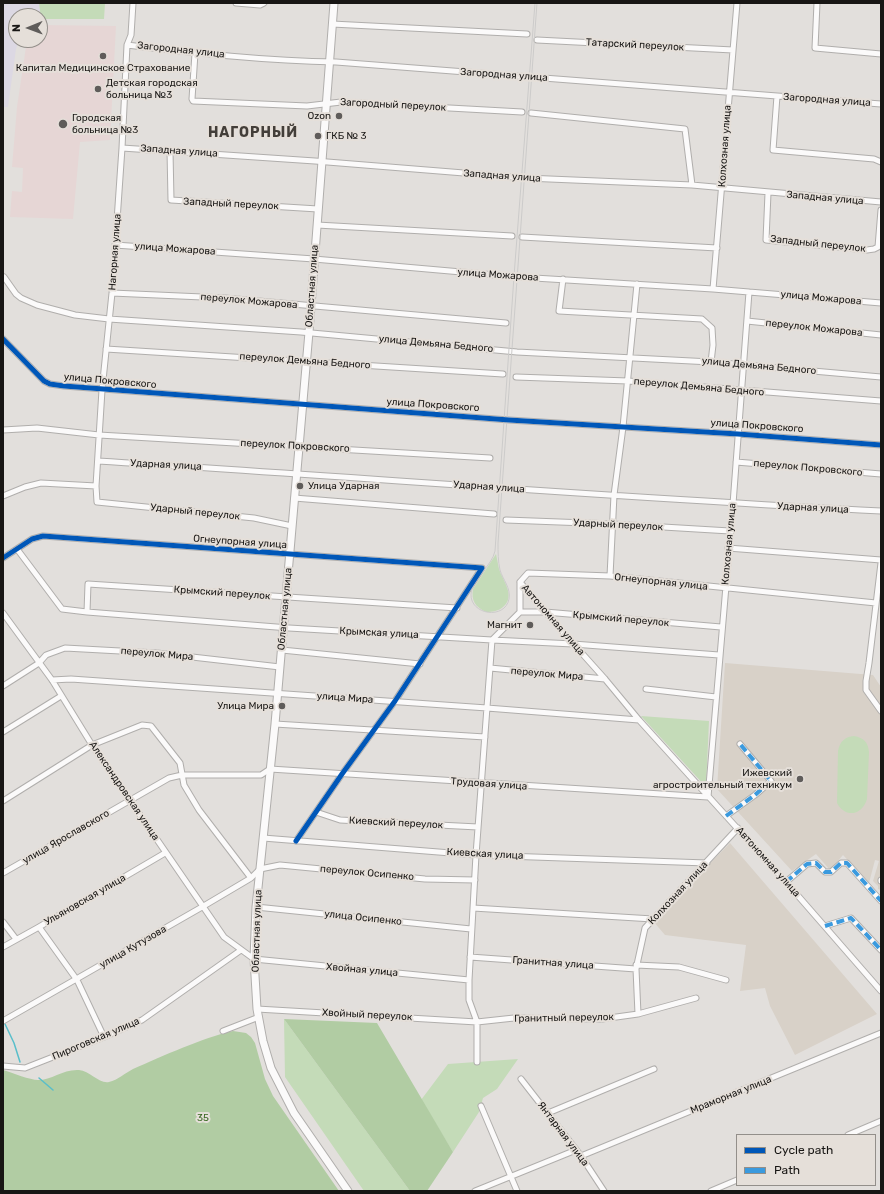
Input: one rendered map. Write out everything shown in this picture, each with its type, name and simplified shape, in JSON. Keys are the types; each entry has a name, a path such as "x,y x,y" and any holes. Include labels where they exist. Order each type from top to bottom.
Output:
{"main road":[{"name":"Областная улица","path":"334,3 309,332 282,650 256,907 254,959 257,1009 263,1041 271,1068 294,1113 348,1191"}],"street":[{"name":"Нагорная улица","path":"96,502 102,390 112,293 122,148 127,45 131,35 133,3"},
{"path":"236,3 260,5 264,3"},
{"name":"Колхозная улица","path":"713,289 737,3"},
{"path":"817,3 815,48 881,54"},
{"path":"332,24 527,34"},
{"name":"Татарский переулок","path":"537,40 733,50"},
{"name":"Загородная улица","path":"127,45 195,52 881,104"},
{"name":"Загородный переулок","path":"195,52 192,98 194,101 307,106 341,102 522,112"},
{"path":"777,96 773,150 874,160 881,162"},
{"path":"531,113 685,129 692,185"},
{"name":"Западная улица","path":"122,148 170,150 526,178 692,185 881,202"},
{"name":"Западный переулок","path":"170,150 171,200 318,209"},
{"name":"Западный переулок","path":"768,193 766,240 866,250 874,249 878,247 881,210"},
{"path":"317,225 512,236"},
{"path":"522,237 717,248"},
{"name":"улица Можарова","path":"115,244 314,259 518,277 713,289 881,304"},
{"name":"улица Демьяна Бедного","path":"4,278 16,294 21,298 54,310 75,315 109,319 309,332 517,352 743,364 881,377"},
{"path":"563,279 559,311 702,319 712,328 713,345 711,362"},
{"path":"610,576 614,495 628,381 637,284"},
{"name":"Колхозная улица","path":"708,797 728,548 733,504 749,292"},
{"name":"переулок Можарова","path":"112,293 225,298 310,307 506,323"},
{"name":"переулок Можарова","path":"746,321 881,335"},
{"name":"улица Покровского","path":"3,339 44,381 50,384 64,386 509,420 623,426 881,445"},
{"name":"переулок Демьяна Бедного","path":"106,349 503,374"},
{"name":"переулок Демьяна Бедного","path":"516,377 628,381 881,401"},
{"name":"переулок Покровского","path":"3,430 37,428 99,436 299,446 490,458"},
{"name":"Ударная улица","path":"98,461 297,473 504,489 614,495 733,504 881,512"},
{"name":"переулок Покровского","path":"736,462 881,474"},
{"path":"3,496 25,487 41,483 96,486"},
{"path":"294,498 494,514"},
{"name":"Ударный переулок","path":"96,502 254,518 292,526"},
{"name":"Ударный переулок","path":"506,520 612,524 730,531"},
{"name":"Огнеупорная улица","path":"3,558 32,539 42,536 482,568 457,608"},
{"path":"728,548 881,561 870,663 866,682 866,690 881,711"},
{"name":"Крымская улица","path":"17,549 62,609 284,627 719,654"},
{"name":"Огнеупорная улица","path":"520,582 528,573 610,576 725,589 876,603"},
{"name":"Автономная улица","path":"492,640 520,612 520,582"},
{"name":"Автономная улица","path":"520,582 639,720 738,828 881,991"},
{"name":"Крымский переулок","path":"87,612 88,584 457,608"},
{"path":"296,841 395,701 457,608"},
{"name":"Крымский переулок","path":"520,612 545,612 722,627"},
{"name":"Александровская улица","path":"3,613 52,680 92,745 224,938 254,959"},
{"path":"477,1062 477,1022 469,1000 469,980 476,855 492,640"},
{"name":"переулок Мира","path":"3,686 39,663 46,655 65,648 157,653 280,667"},
{"path":"282,650 420,664"},
{"name":"переулок Мира","path":"490,668 605,679"},
{"name":"улица Мира","path":"52,680 71,679 278,693 639,720"},
{"path":"646,689 716,697"},
{"path":"3,732 61,696"},
{"path":"275,724 485,737"},
{"path":"3,801 92,745 142,725 151,726 180,763 184,785 199,810 251,878"},
{"path":"726,816 755,795 771,780 740,744"},
{"name":"Трудовая улица","path":"270,769 708,797"},
{"name":"улица Ярославского","path":"3,873 169,778 182,775 261,775 270,769"},
{"name":"Киевский переулок","path":"316,812 340,820 478,827"},
{"name":"Колхозная улица","path":"638,1014 636,967 645,928 738,828"},
{"name":"Киевская улица","path":"263,838 476,855 707,863"},
{"name":"Ульяновская улица","path":"3,947 165,853"},
{"path":"786,882 807,864 816,863 825,872 831,872 842,863 847,863 881,901"},
{"name":"переулок Осипенко","path":"260,869 280,865 425,879 475,880"},
{"name":"улица Кутузова","path":"3,1021 77,980 202,907 251,878 260,869"},
{"name":"улица Осипенко","path":"256,907 471,929"},
{"path":"473,908 653,919"},
{"path":"825,926 851,918 881,950"},
{"path":"3,922 16,939"},
{"path":"39,927 77,980 104,1037"},
{"name":"Пироговская улица","path":"3,1066 25,1068 104,1037 142,1020 241,950"},
{"name":"Гранитная улица","path":"470,957 636,967 679,966 726,980"},
{"name":"Хвойная улица","path":"254,959 469,980"},
{"name":"Гранитный переулок","path":"477,1022 514,1018 602,1019 638,1014 696,998"},
{"name":"Хвойный переулок","path":"257,1009 477,1022"},
{"path":"223,1031 259,1017"},
{"name":"Мраморная улица","path":"581,1156 881,1033"},
{"path":"548,1113 654,1069"},
{"name":"Янтарная улица","path":"521,1078 581,1156 604,1191"},
{"path":"481,1106 517,1191"},
{"path":"850,1134 881,1121"},
{"path":"475,1191 576,1150"},
{"path":"711,1191 736,1180"}],"shaded area":[{"path":"3,3 39,3 40,8 8,8 8,48 16,48 8,107 3,107"},
{"name":"Городская больница №3","path":"48,25 116,26 110,140 80,142 73,219 10,217 12,191 22,192 23,168 12,167 17,107 26,48 48,48"},
{"name":"Ижевский агростроительный техникум","path":"725,663 873,675 881,687 881,890 878,889 878,886 873,881 879,861 875,860 869,883 843,855 830,870 816,854 792,871 717,789"},
{"path":"730,843 877,1014 795,1055 770,1006 765,988 740,991 746,945 665,935 653,921"}],"green space":[{"path":"39,3 105,3 104,19 48,19 48,8 40,8"},
{"path":"496,554 499,569 509,593 507,603 501,608 495,611 486,612 479,608 473,600 473,589"},
{"path":"641,716 709,721 706,787"},
{"path":"854,736 865,741 868,746 867,799 865,805 861,809 857,812 849,813 840,808 837,803 838,751 843,740"},
{"path":"284,1019 410,1191 364,1191 285,1077"},
{"path":"284,1019 377,1023 453,1152 427,1191 410,1191"},
{"name":"35","path":"233,1031 246,1033 255,1043 265,1079 273,1096 339,1191 3,1191 3,1070 26,1078 43,1080 68,1071 79,1070 102,1081 109,1082 133,1069 183,1048"},
{"path":"518,1059 497,1089 483,1098 479,1112 453,1152 421,1100 448,1064"}],"waterway":[{"path":"5,1024 14,1043 20,1062"},
{"path":"39,1078 53,1090"}],"tram line":[{"path":"535,3 495,551 490,562 472,588 471,594 472,601 476,607 488,612 501,610 506,606 509,599 509,591 500,570 498,560 498,543 537,3"}],"marked path":[{"path":"726,816 755,795 771,781 740,744"},
{"path":"786,882 807,864 816,863 825,872 831,872 841,863 847,863 881,901"},
{"path":"825,926 851,918 881,950"}],"cycle path":[{"path":"3,339 44,381 50,384 64,386 509,420 738,434 881,445"},
{"path":"3,558 32,539 43,536 482,568 395,701 296,841"}],"place":[{"name":"Капитал Медицинское Страхование","path":"103,56"},
{"name":"Детская городская больница №3","path":"98,89"},
{"name":"Ozon","path":"339,116"},
{"name":"Городская больница №3","path":"63,124"},
{"name":"ГКБ № 3","path":"318,136"},
{"name":"Улица Ударная","path":"300,486"},
{"name":"Магнит","path":"530,625"},
{"name":"Улица Мира","path":"282,706"},
{"name":"Ижевский агростроительный техникум","path":"800,779"}],"district":[{"name":"НАГОРНЫЙ","path":"253,133"}]}
